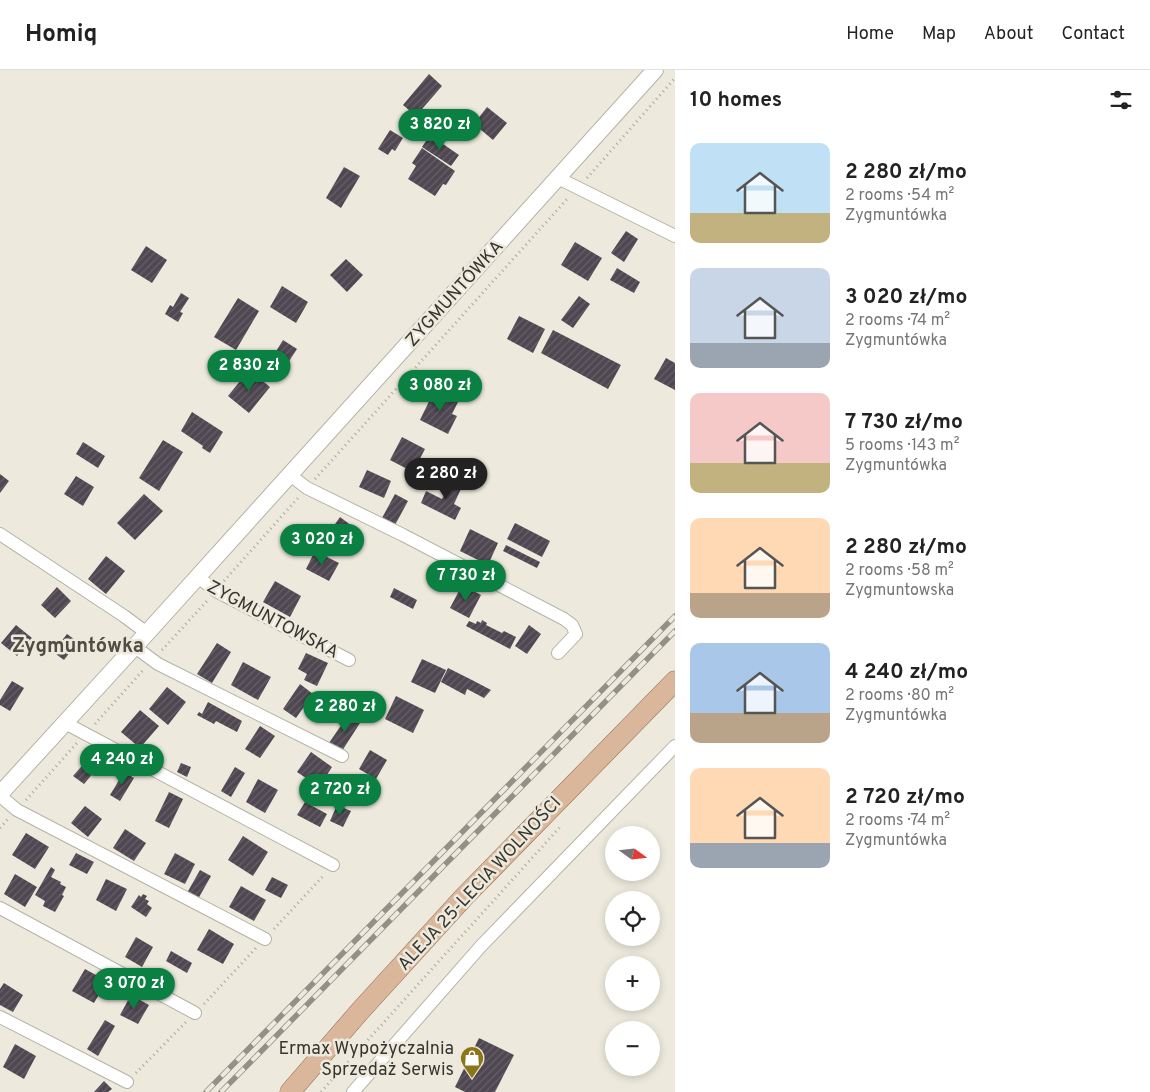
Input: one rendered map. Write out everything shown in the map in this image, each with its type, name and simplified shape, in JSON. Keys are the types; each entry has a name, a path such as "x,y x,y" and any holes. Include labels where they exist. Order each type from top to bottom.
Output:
{"main road":[{"name":"ALEJA 25-LECIA WOLNOŚCI","path":"290,1092 361,1010 464,897 675,681"}],"street":[{"name":"ZYGMUNTÓWKA","path":"0,795 655,70"},
{"path":"558,178 675,236"},
{"path":"290,475 306,488 403,534 564,619 572,625 576,634 558,653"},
{"path":"0,534 148,633"},
{"name":"ZYGMUNTOWSKA","path":"198,577 216,591 349,660"},
{"path":"134,647 153,660 342,756"},
{"path":"64,723 333,865"},
{"path":"353,1092 481,946 675,746"},
{"path":"0,795 17,810 265,939"},
{"path":"0,908 195,1013"},
{"path":"0,1017 127,1082"}],"path":[{"path":"0,828 216,591 306,488 675,78"},
{"path":"321,1092 566,820"},
{"path":"127,1082 195,1013 333,865"}],"building":[{"path":"429,74 442,86 416,116 403,105"},
{"path":"487,107 507,123 493,140 474,124"},
{"path":"390,130 403,138 395,151 392,149 388,155 378,149"},
{"path":"430,135 459,155 451,166 422,147"},
{"path":"422,148 455,171 446,185 443,184 435,196 408,179 416,166 412,163"},
{"path":"344,167 360,176 341,208 326,198"},
{"path":"626,231 638,239 624,262 611,253"},
{"path":"575,242 602,258 588,281 561,265"},
{"path":"146,246 167,260 152,283 131,270"},
{"path":"346,259 363,275 347,292 330,275"},
{"path":"617,268 640,282 634,293 610,280"},
{"path":"282,286 308,302 296,323 270,307"},
{"path":"181,293 189,298 180,312 183,313 178,322 165,314 170,305 173,307"},
{"path":"579,296 590,304 573,328 561,320"},
{"path":"238,298 259,311 236,350 214,337"},
{"path":"519,316 545,329 533,353 507,339"},
{"path":"553,330 621,365 608,389 541,353"},
{"path":"283,340 297,349 280,375 267,366"},
{"path":"666,358 675,363 675,390 654,379"},
{"path":"249,370 270,387 249,413 228,396"},
{"path":"435,389 459,400 452,414 457,416 448,434 420,420"},
{"path":"192,412 223,432 210,453 181,431"},
{"path":"402,437 425,449 413,472 390,460"},
{"path":"163,440 183,452 159,491 139,478"},
{"path":"83,442 105,456 98,468 76,454"},
{"path":"367,470 391,481 384,498 359,487"},
{"path":"0,474 9,481 0,493"},
{"path":"76,476 94,487 83,506 64,494"},
{"path":"461,476 466,478 454,504 461,508 455,520 421,503 426,491 442,499 452,480 457,483"},
{"path":"144,494 163,511 135,540 117,523"},
{"path":"395,494 408,501 395,525 382,518"},
{"path":"340,517 356,529 344,546 328,534"},
{"path":"515,523 550,541 542,557 507,539"},
{"path":"470,529 498,543 488,565 460,551"},
{"path":"506,545 540,562 537,568 503,551"},
{"path":"315,551 339,563 329,581 306,569"},
{"path":"106,556 125,571 106,594 88,579"},
{"path":"275,581 301,596 290,617 263,602"},
{"path":"462,585 481,595 469,618 450,608"},
{"path":"57,587 71,601 55,618 41,605"},
{"path":"394,588 417,600 413,609 390,597"},
{"path":"482,620 487,623 486,625 502,633 504,631 516,637 510,649 466,626 469,621 476,624 477,621 481,623"},
{"path":"16,625 32,638 17,656 1,643"},
{"path":"529,625 541,634 527,654 515,646"},
{"path":"67,634 78,642 64,660 53,652"},
{"path":"217,643 231,652 212,683 197,674"},
{"path":"306,653 328,663 317,686 304,680 307,674 298,669"},
{"path":"422,659 446,670 435,693 411,682"},
{"path":"243,662 271,677 258,700 231,685"},
{"path":"448,668 491,690 484,698 467,689 465,695 441,682"},
{"path":"12,681 24,688 10,711 0,705 0,700"},
{"path":"300,684 313,694 296,718 283,709"},
{"path":"167,687 186,702 168,725 149,709"},
{"path":"396,696 424,710 413,733 385,719"},
{"path":"208,702 242,721 237,732 216,721 214,724 197,715 199,712 202,714"},
{"path":"140,710 159,726 140,748 121,732"},
{"path":"348,715 360,723 342,751 329,743"},
{"path":"260,726 275,736 260,758 245,749"},
{"path":"370,750 387,760 376,779 359,769"},
{"path":"95,751 105,759 84,784 73,776"},
{"path":"311,752 332,767 319,787 297,772"},
{"path":"181,763 191,767 187,777 177,772"},
{"path":"235,767 245,773 231,797 221,791"},
{"path":"124,772 134,778 120,801 110,795"},
{"path":"258,779 278,790 265,813 246,802"},
{"path":"169,792 183,799 169,828 155,821"},
{"path":"305,802 327,814 320,827 297,815"},
{"path":"337,805 351,811 343,827 330,821"},
{"path":"85,806 102,819 88,837 71,823"},
{"path":"125,829 146,843 134,861 113,848"},
{"path":"26,833 49,847 35,869 12,855"},
{"path":"243,836 268,852 253,876 228,860"},
{"path":"76,853 94,862 87,874 69,865"},
{"path":"175,853 195,864 185,884 164,874"},
{"path":"51,867 55,870 51,877 66,887 62,895 64,896 55,912 43,906 45,901 35,895"},
{"path":"200,870 211,876 198,899 187,893"},
{"path":"15,874 37,887 25,907 4,894"},
{"path":"272,877 288,885 281,898 265,890"},
{"path":"106,879 127,889 116,911 96,900"},
{"path":"241,886 266,900 254,921 229,907"},
{"path":"143,894 147,896 145,899 149,901 147,904 152,908 146,917 131,907 139,895 141,897"},
{"path":"209,929 234,944 223,964 197,950"},
{"path":"136,937 153,947 142,967 125,957"},
{"path":"171,951 192,963 187,973 166,961"},
{"path":"85,969 107,981 94,1003 72,991"},
{"path":"4,983 23,995 13,1012 0,1005 0,989"},
{"path":"131,995 149,1005 138,1024 120,1015"},
{"path":"105,1020 115,1026 98,1056 87,1049"},
{"path":"479,1038 514,1055 495,1092 465,1092 455,1087"},
{"path":"15,1044 36,1056 24,1079 3,1067"},
{"path":"104,1081 112,1089 108,1092 94,1092"}],"railway":[{"path":"206,1092 675,616"},
{"path":"221,1092 675,631"}],"place":[{"name":"Ermax Wypożyczalnia Sprzedaż Serwis","path":"472,1079"}],"district":[{"name":"Zygmuntówka","path":"78,645"}]}
